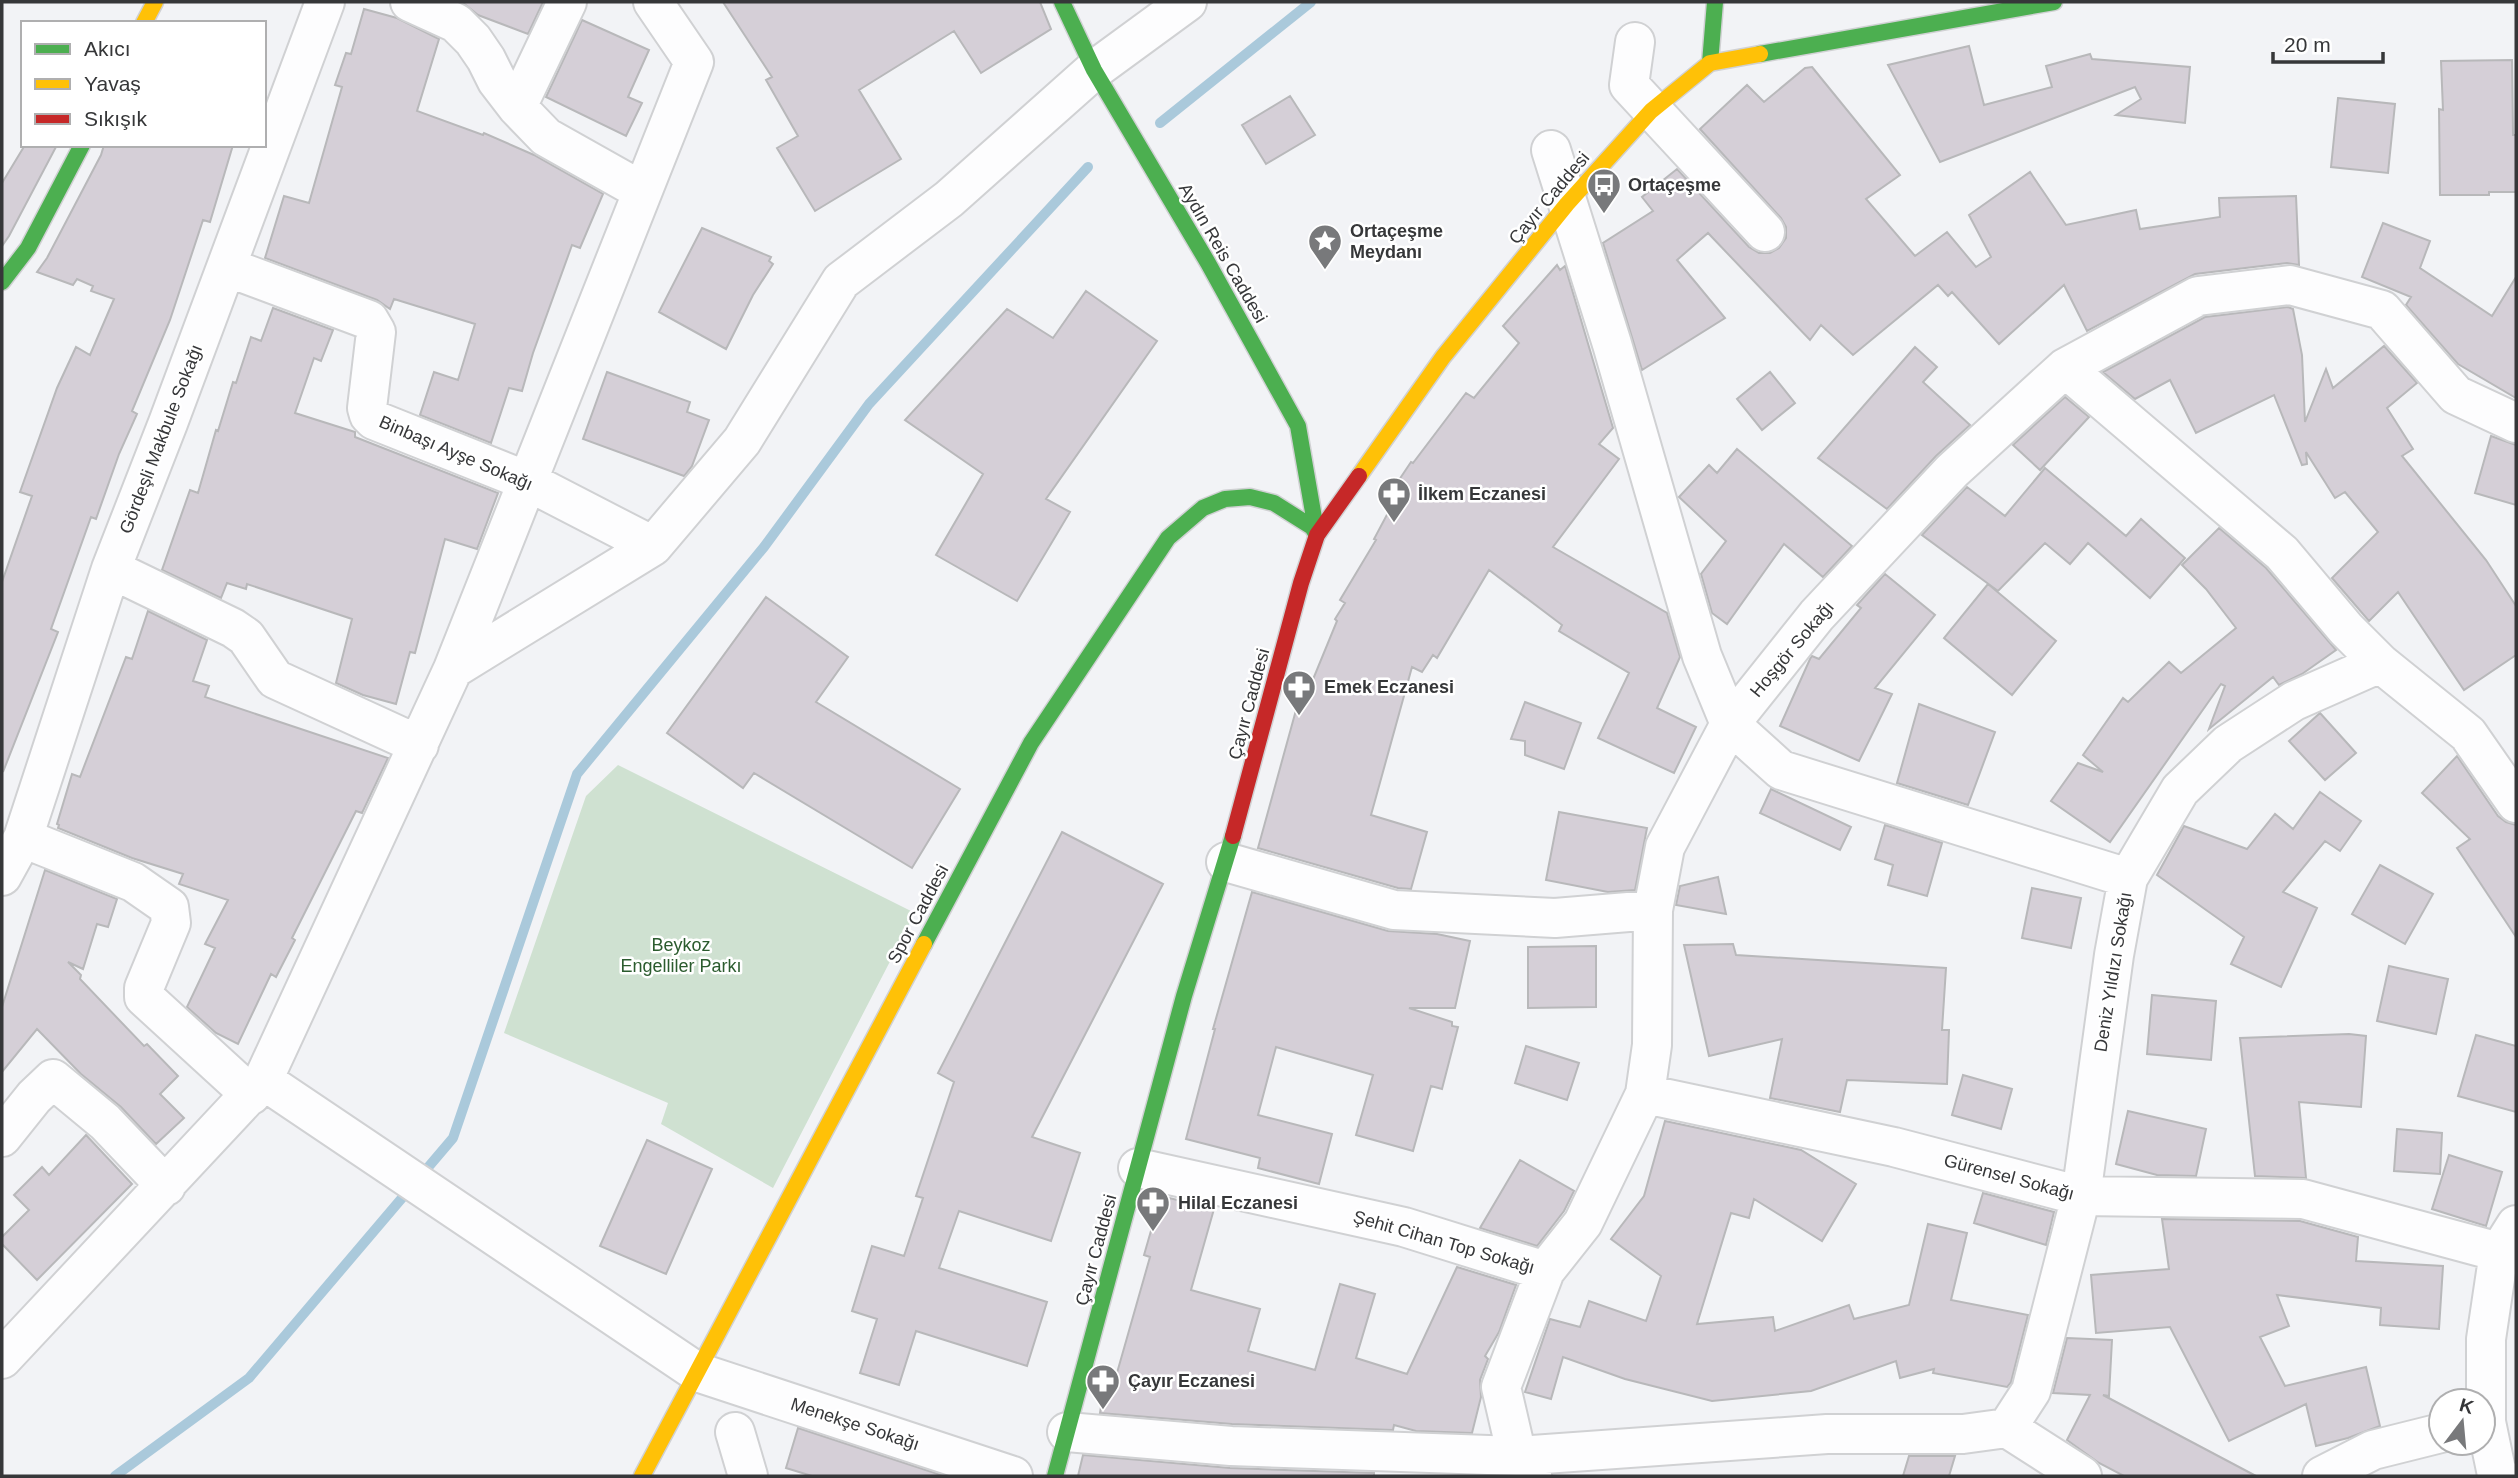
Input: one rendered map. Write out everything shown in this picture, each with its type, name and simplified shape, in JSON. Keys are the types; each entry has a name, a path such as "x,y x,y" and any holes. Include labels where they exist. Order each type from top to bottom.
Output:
{"street":[{"path":"146,21 155,2"},
{"name":"Gördeşli Makbule Sokağı","path":"2,876 23,838 111,569 325,2"},
{"path":"410,2 456,23 473,40 497,81 517,107 546,137 642,191"},
{"path":"517,107 568,2"},
{"path":"2,1359 257,1088 453,669 694,62 653,2"},
{"name":"Aydın Reis Caddesi","path":"1062,2 1094,70 1208,263 1298,426 1318,535"},
{"path":"453,669 653,546 742,441 841,281 948,199 1094,70 1187,2"},
{"path":"1715,2 1710,63 2054,2"},
{"path":"1635,42 1629,85 1765,232"},
{"name":"Çayır Caddesi","path":"1055,1476 1184,996 1226,862 1301,583 1318,535 1443,357 1567,204 1651,111 1710,63"},
{"path":"2,282 28,248 81,147"},
{"path":"1552,150 1612,344 1702,656 1730,724 1781,770 2128,878"},
{"name":"Binbaşı Ayşe Sokağı","path":"227,267 369,320 376,332 367,408 374,420 527,481 653,546"},
{"name":"Hoşgör Sokağı","path":"1526,1466 1500,1387 1545,1271 1583,1223 1645,1094 1652,1045 1653,910 1665,847 1730,724 1817,615 1943,481 2065,368 2198,296 2290,285 2382,310 2456,395 2516,423"},
{"path":"2065,368 2282,553 2346,629 2380,663 2468,734 2516,803"},
{"name":"Spor Caddesi","path":"642,1476 1031,743 1168,538 1203,508 1226,499 1250,497 1274,503 1312,527 1318,535"},
{"path":"111,569 233,628 246,637 275,679 419,745"},
{"name":"Deniz Yıldızı Sokağı","path":"2007,1428 2031,1391 2081,1196 2114,955 2128,878 2180,790 2228,744 2294,701 2380,663"},
{"name":"Menekşe Sokağı","path":"23,838 133,882 169,907 171,923 144,988 144,997 257,1088 372,1154 697,1372 1013,1476"},
{"path":"1226,862 1394,910 1555,918 1653,910"},
{"path":"2,1137 34,1097 53,1079 105,1122 166,1186"},
{"name":"Gürensel Sokağı","path":"1645,1094 1894,1147 2081,1196 2303,1199 2508,1239"},
{"name":"Şehit Cihan Top Sokağı","path":"1138,1168 1404,1227 1545,1271"},
{"path":"2485,1387 2486,1339 2508,1239"},
{"path":"1067,1432 1231,1461 1526,1466 1827,1434 1963,1434 2007,1428 2082,1476"},
{"path":"735,1433 748,1476"},
{"path":"2322,1476 2374,1450 2427,1437"},
{"path":"2493,1457 2500,1476"}],"green space":[{"name":"Beykoz Engelliler Parkı","path":"618,765 915,913 773,1188 661,1124 668,1103 504,1033 586,796"}],"building":[{"path":"462,2 543,2 528,34 478,15"},
{"path":"723,2 1040,2 1051,29 981,73 954,31 859,90 901,159 815,211 777,148 798,136 766,80 772,77"},
{"path":"364,9 397,18 439,39 417,111 483,135 484,133 534,155 603,194 580,248 572,245 522,391 509,388 491,443 420,415 434,372 458,380 475,324 394,299 390,309 377,300 265,258 284,196 309,203 342,87 335,85 346,53 351,54"},
{"path":"582,20 649,50 628,97 642,103 626,136 546,97"},
{"path":"1969,46 1984,105 2052,87 2046,66 2090,54 2092,59 2190,67 2185,123 2116,115 2141,99 2135,87 1940,162 1888,65"},
{"path":"2512,60 2516,192 2440,195 2439,109 2443,110 2441,61"},
{"path":"1812,67 1900,175 1866,199 1915,256 1947,232 1976,267 1991,257 1969,215 2030,172 2066,225 2136,210 2140,229 2220,217 2219,198 2296,196 2299,265 2287,263 2195,274 2087,331 2064,285 1999,344 1952,292 1948,296 1938,285 1853,355 1821,325 1810,340 1708,233 1677,260 1725,318 1642,370 1603,243 1653,211 1642,197 1677,169 1749,247 1759,253 1770,253 1779,248 1786,238 1786,227 1781,218 1700,129 1747,85 1764,102 1805,68"},
{"path":"1290,96 1315,135 1266,164 1242,125"},
{"path":"2338,98 2395,104 2388,173 2331,167"},
{"path":"24,147 56,147 2,246 2,183"},
{"path":"103,147 232,147 210,222 203,220 170,320 132,411 137,414 119,454 96,519 91,517 51,629 58,632 3,772 2,582 32,496 20,492 57,388 76,347 90,355 114,299 91,291 93,286 77,279 73,285 37,272"},
{"path":"2383,223 2430,241 2420,268 2492,316 2516,277 2516,398 2458,364 2406,305 2411,297 2362,277"},
{"path":"702,228 771,257 769,261 773,264 753,295 726,349 659,312"},
{"path":"1557,265 1560,270 1565,266 1613,428 1599,444 1619,459 1553,547 1667,613 1680,657 1657,708 1696,727 1674,773 1598,738 1629,673 1559,631 1562,625 1489,570 1437,658 1433,655 1422,672 1412,667 1371,815 1427,832 1411,889 1398,888 1258,848 1301,692 1307,694 1337,621 1335,619 1345,603 1340,600 1376,540 1374,539 1397,496 1391,492 1411,462 1413,463 1466,393 1474,398 1519,343 1503,326"},
{"path":"1086,291 1157,341 1046,499 1070,512 1017,601 936,555 983,474 905,420 1007,309 1053,338"},
{"path":"2288,307 2293,309 2302,355 2305,422 2326,369 2333,388 2384,346 2417,383 2387,408 2413,449 2402,456 2486,560 2516,606 2516,655 2464,690 2398,592 2369,621 2332,578 2378,532 2345,492 2335,498 2306,452 2307,464 2302,465 2274,395 2196,433 2170,380 2135,399 2103,372 2205,317"},
{"path":"273,308 333,330 321,361 314,358 295,413 355,432 355,437 498,493 477,549 445,539 415,653 410,652 396,704 363,695 336,683 352,619 247,584 246,589 227,583 221,598 162,570 190,490 198,493 216,430 218,431 251,337 261,341"},
{"path":"1915,347 1937,367 1923,382 1970,425 1936,456 1887,509 1818,458"},
{"path":"607,372 690,402 687,412 709,420 692,466 684,476 583,439"},
{"path":"1770,372 1795,403 1762,430 1737,399"},
{"path":"2065,397 2089,417 2040,470 2013,445"},
{"path":"2491,436 2516,445 2516,505 2475,493"},
{"path":"1737,449 1852,546 1823,577 1784,544 1727,624 1712,613 1701,574 1726,541 1679,497 1709,465 1717,473"},
{"path":"2045,468 2126,536 2141,519 2185,558 2150,598 2088,543 2070,564 2045,543 1998,591 1922,535 1967,487 2005,516"},
{"path":"2219,528 2266,568 2336,650 2302,674 2279,685 2273,677 2209,729 2225,686 2221,684 2110,842 2051,801 2078,763 2103,772 2083,755 2123,698 2128,702 2169,662 2181,673 2236,628 2206,589 2182,565"},
{"path":"1885,574 1935,615 1875,688 1892,694 1859,761 1780,726 1812,656 1819,659 1861,608 1857,605"},
{"path":"1988,584 2056,641 2012,695 1944,638"},
{"path":"766,597 848,657 816,702 960,789 912,868 754,773 743,788 667,733"},
{"path":"148,611 207,640 193,681 209,686 205,697 388,758 362,813 356,811 292,938 295,940 276,977 271,974 238,1044 216,1033 187,1007 215,948 205,944 228,900 179,884 183,874 132,858 58,828 57,824 72,774 80,777 126,657 132,659"},
{"path":"1525,702 1581,723 1564,769 1525,755 1525,741 1511,739"},
{"path":"1919,704 1995,732 1968,805 1897,783"},
{"path":"2320,713 2356,753 2325,780 2289,741"},
{"path":"2457,756 2498,816 2516,825 2516,937 2457,848 2470,839 2422,793"},
{"path":"1771,789 1851,827 1840,850 1760,813"},
{"path":"2320,792 2361,821 2340,851 2325,841 2283,892 2317,908 2281,987 2231,964 2244,937 2157,875 2184,826 2247,849 2275,814 2293,829"},
{"path":"1559,812 1647,828 1635,890 1608,892 1546,880"},
{"path":"1885,825 1942,843 1927,896 1888,885 1893,865 1875,859"},
{"path":"1062,832 1163,884 1032,1137 1080,1153 1051,1241 959,1211 939,1268 1047,1302 1027,1366 916,1331 899,1385 860,1373 877,1319 852,1311 872,1246 904,1256 923,1198 916,1196 954,1082 938,1073"},
{"path":"2380,865 2433,894 2405,944 2352,914"},
{"path":"45,870 117,899 108,927 97,924 83,969 68,962 81,975 80,979 144,1046 147,1044 178,1076 160,1094 184,1118 156,1144 121,1107 81,1074 37,1029 2,1072 2,1007"},
{"path":"1718,877 1726,914 1676,905 1680,886"},
{"path":"2032,888 2081,898 2071,948 2022,938"},
{"path":"1252,892 1388,931 1437,934 1470,941 1455,1008 1409,1008 1452,1022 1452,1026 1458,1027 1442,1089 1431,1086 1413,1151 1356,1135 1373,1075 1276,1047 1258,1115 1332,1134 1319,1184 1258,1168 1260,1158 1186,1139 1213,1029"},
{"path":"1733,944 1736,955 1946,968 1942,1030 1949,1030 1947,1084 1847,1080 1840,1112 1770,1098 1782,1039 1709,1056 1684,945"},
{"path":"1596,946 1596,1007 1528,1008 1528,947"},
{"path":"2389,966 2448,979 2436,1034 2377,1021"},
{"path":"2152,995 2216,1001 2211,1060 2147,1054"},
{"path":"2349,1034 2366,1036 2361,1107 2299,1102 2306,1178 2255,1176 2240,1038"},
{"path":"2476,1035 2516,1046 2516,1112 2458,1096"},
{"path":"1526,1046 1579,1063 1567,1100 1515,1083"},
{"path":"1963,1075 2012,1089 2001,1129 1952,1115"},
{"path":"2128,1111 2206,1129 2196,1176 2157,1175 2116,1164"},
{"path":"1665,1121 1801,1150 1856,1184 1822,1241 1754,1199 1749,1218 1731,1213 1697,1324 1773,1317 1775,1331 1849,1305 1854,1319 1909,1305 1928,1224 1967,1233 1951,1300 2028,1315 2011,1382 2007,1387 1933,1373 1934,1369 1900,1378 1896,1361 1811,1391 1712,1401 1625,1379 1563,1357 1551,1399 1525,1392 1550,1319 1580,1327 1589,1301 1646,1321 1661,1276 1611,1239 1644,1196"},
{"path":"2397,1129 2442,1133 2440,1174 2394,1171"},
{"path":"86,1135 132,1184 37,1280 2,1244 2,1237 29,1210 14,1195 42,1167 49,1175"},
{"path":"647,1140 712,1169 666,1274 600,1246"},
{"path":"2449,1155 2502,1172 2486,1226 2432,1209"},
{"path":"1520,1160 1574,1191 1564,1211 1537,1246 1480,1228"},
{"path":"1983,1193 2054,1212 2046,1245 1974,1223"},
{"path":"1161,1196 1214,1209 1191,1290 1260,1309 1248,1351 1315,1370 1340,1284 1375,1294 1356,1358 1407,1374 1457,1267 1516,1285 1499,1332 1485,1356 1488,1359 1480,1380 1481,1397 1472,1433 1416,1431 1394,1425 1393,1430 1232,1424 1100,1413 1102,1400 1109,1401 1150,1257 1144,1255"},
{"path":"2162,1219 2300,1221 2358,1237 2356,1261 2443,1266 2439,1329 2380,1325 2381,1308 2277,1295 2289,1326 2260,1337 2285,1386 2366,1367 2380,1426 2316,1446 2306,1404 2229,1441 2170,1327 2096,1333 2091,1275 2169,1269"},
{"path":"2067,1338 2112,1340 2109,1396 2103,1395 2256,1476 2124,1476 2099,1463 2067,1440 2090,1395 2053,1393"},
{"path":"798,1428 944,1476 812,1476 786,1468"},
{"path":"1083,1455 1230,1468 1374,1473 1374,1476 1078,1476"},
{"path":"1909,1456 1955,1456 1949,1476 1903,1476"}],"waterway":[{"path":"1160,123 1311,2"},
{"path":"115,1476 249,1378 453,1138 577,774 764,547 869,404 1088,167"}],"traffic: fast":[{"path":"1062,2 1094,70 1208,263 1298,426 1317,535"},
{"path":"1710,63 1715,2"},
{"path":"1760,54 2054,2"},
{"path":"2,282 28,248 81,147"},
{"path":"924,944 1031,743 1168,538 1203,508 1225,499 1250,497 1274,503 1312,527 1317,535"},
{"path":"1055,1476 1184,996 1233,836"}],"traffic: slow":[{"path":"145,21 155,2"},
{"path":"1359,476 1443,357 1567,204 1651,111 1710,63 1760,54"},
{"path":"642,1476 924,944"}],"traffic: jam":[{"path":"1233,836 1301,583 1317,535 1359,476"}],"place":[{"name":"Ortaçeşme","path":"1604,215"},
{"name":"Ortaçeşme Meydanı","path":"1325,271"},
{"name":"İlkem Eczanesi","path":"1394,524"},
{"name":"Emek Eczanesi","path":"1299,717"},
{"name":"Hilal Eczanesi","path":"1153,1233"},
{"name":"Çayır Eczanesi","path":"1103,1411"}]}
